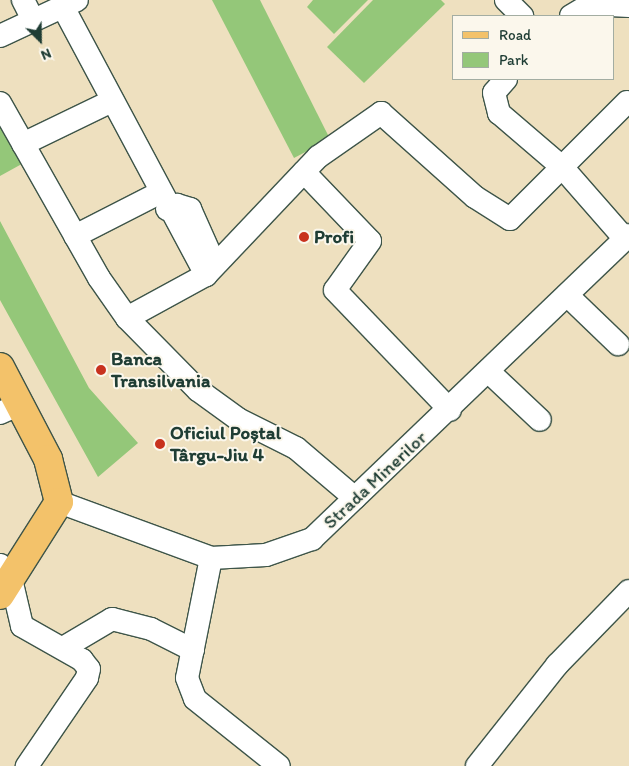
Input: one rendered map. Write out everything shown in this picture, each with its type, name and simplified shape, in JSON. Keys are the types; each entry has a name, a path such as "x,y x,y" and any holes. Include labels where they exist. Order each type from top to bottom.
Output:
{"main road":[{"path":"0,367 10,409 48,459 58,502 4,580"}],"street":[{"path":"23,0 33,20"},
{"path":"506,0 521,15"},
{"path":"0,36 70,3 112,102 163,201"},
{"path":"574,15 591,4 629,6"},
{"path":"505,80 494,93 499,113 562,168 627,237"},
{"path":"23,144 112,102"},
{"path":"127,318 211,270 318,156 381,113 475,197 510,219 627,102"},
{"path":"0,103 75,236 127,318 198,390 238,420 296,448 355,498"},
{"path":"304,172 370,242 335,290 450,410"},
{"path":"75,236 163,201 190,209 211,270"},
{"name":"Strada Minerilor","path":"58,502 211,558 290,549 312,539 450,410 627,237"},
{"path":"567,295 618,344"},
{"path":"488,372 540,420"},
{"path":"211,558 187,678 195,699 279,766"},
{"path":"4,580 22,626 82,660 89,669 87,678 28,766"},
{"path":"476,766 557,665 629,591"},
{"path":"63,648 112,620 151,629 193,650"}],"green space":[{"path":"212,0 260,0 330,139 294,158"},
{"path":"313,0 368,0 334,34 307,7"},
{"path":"373,0 441,0 445,4 364,83 327,47"},
{"path":"0,110 29,160 0,176"},
{"path":"0,221 89,388 138,443 98,477 0,300"}],"place":[{"name":"Profi","path":"304,237"},
{"name":"Banca Transilvania","path":"101,370"},
{"name":"Oficiul Poștal Târgu-Jiu 4","path":"160,444"}]}
